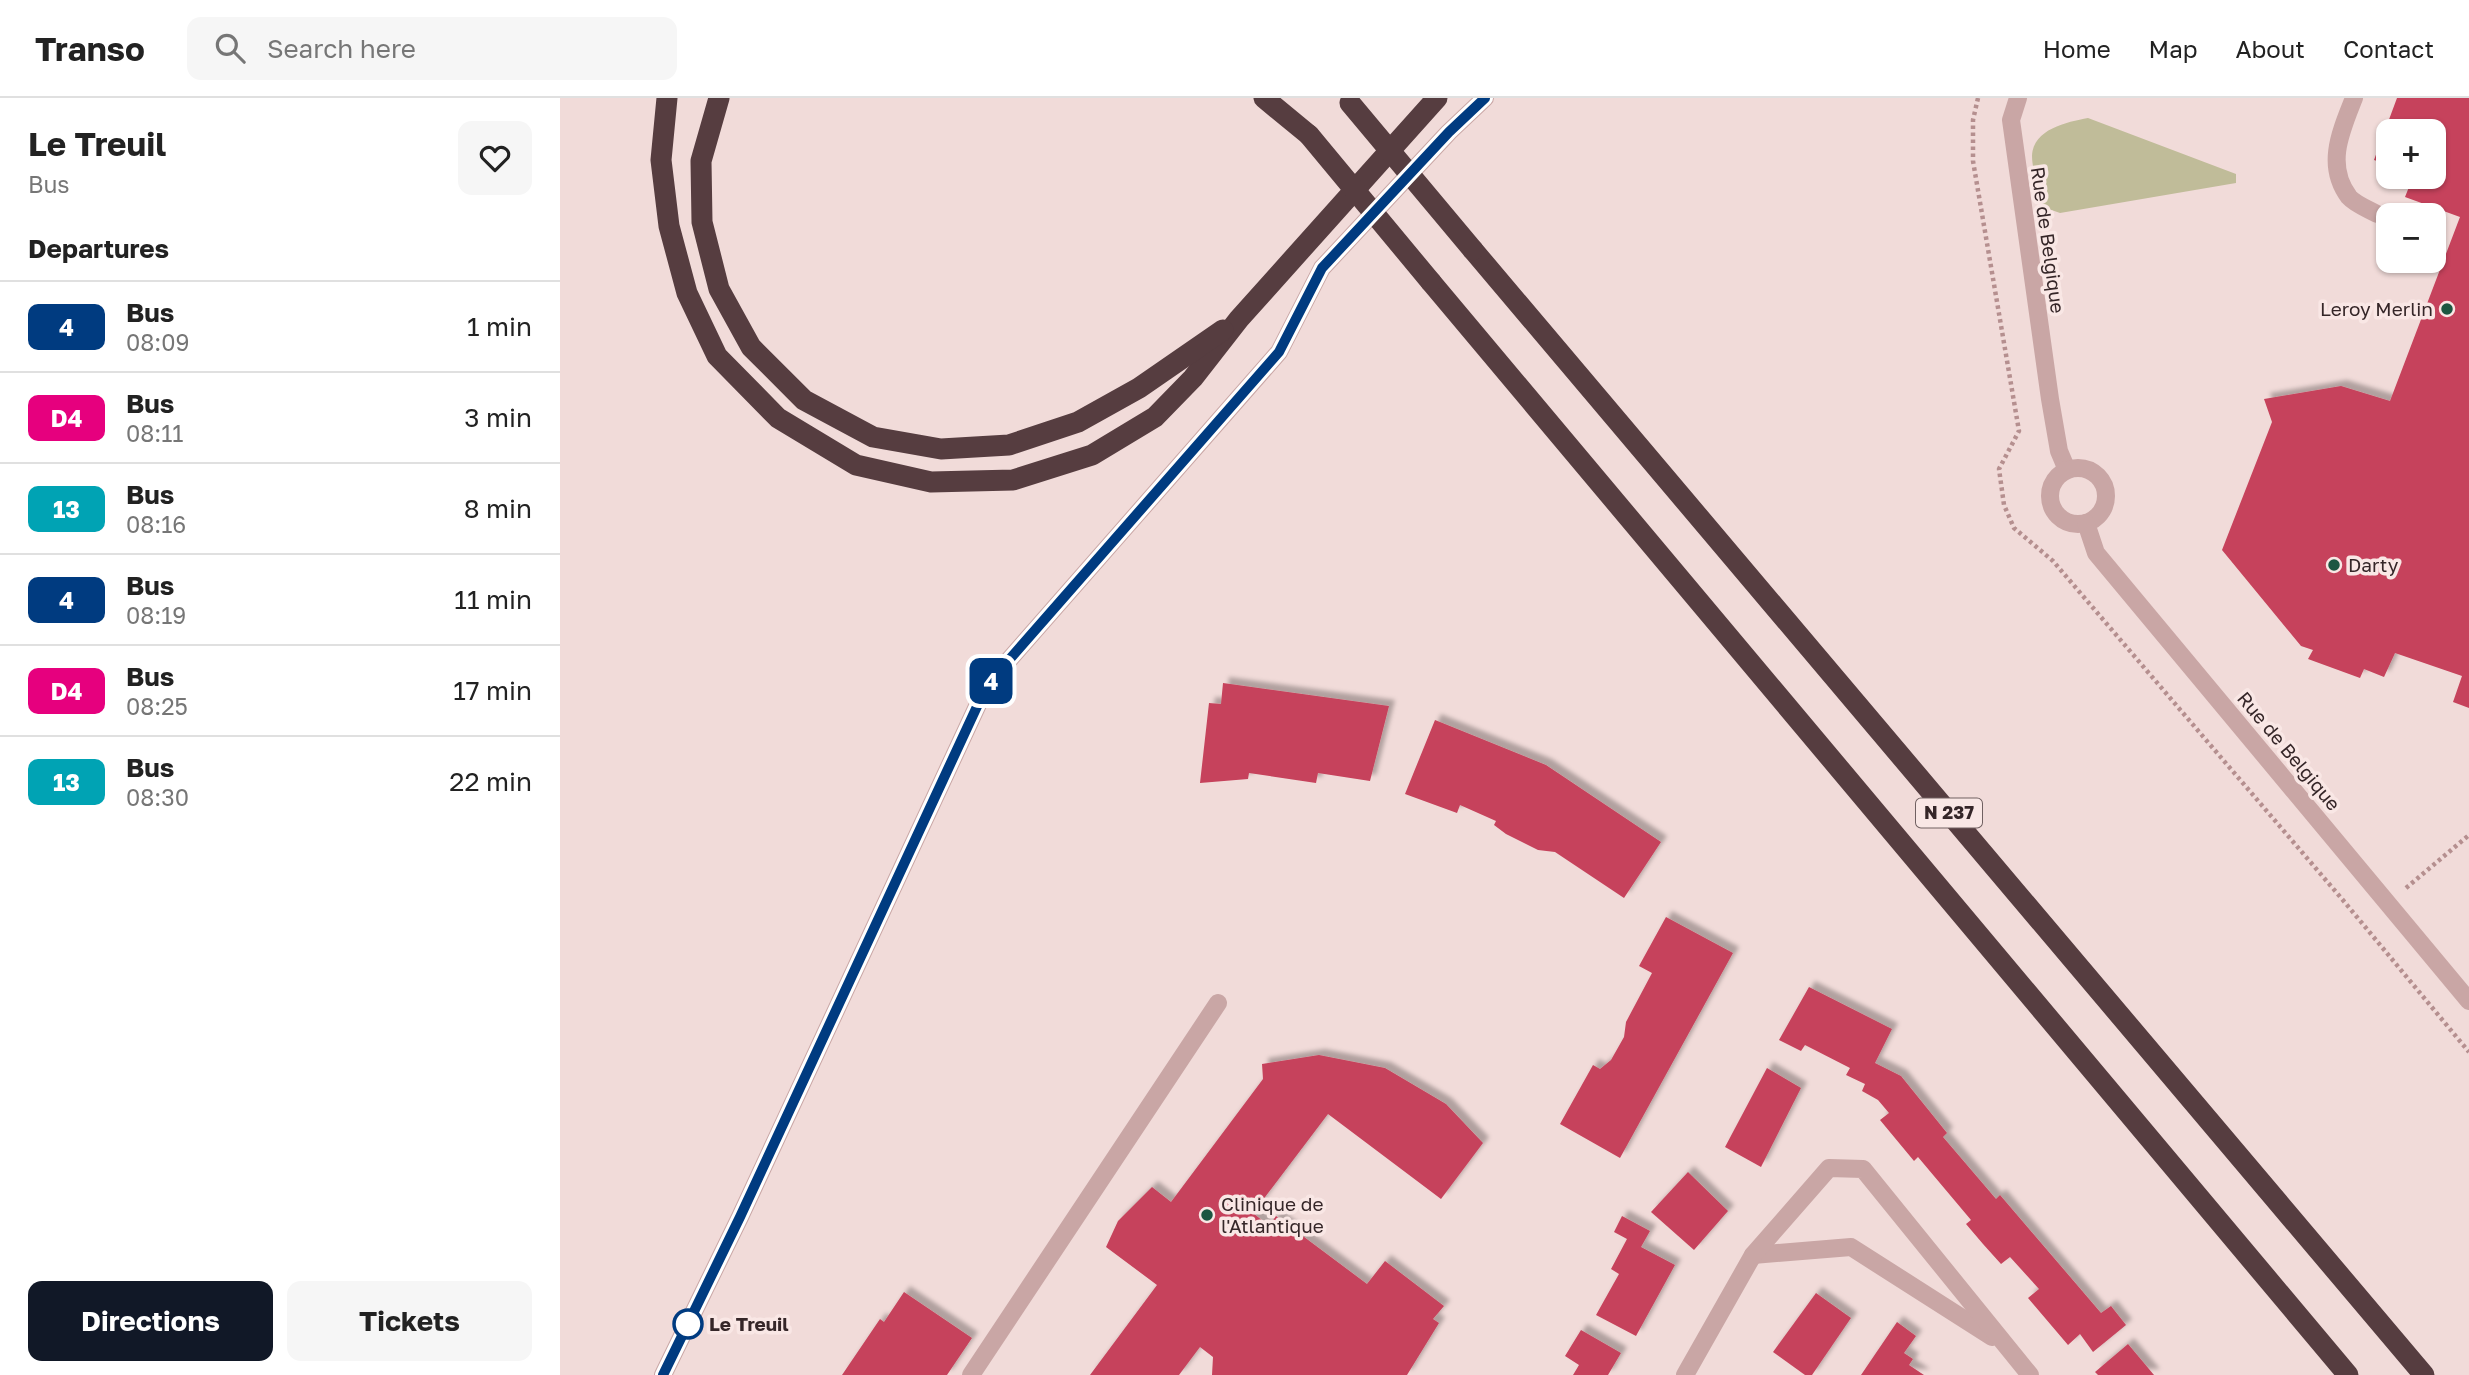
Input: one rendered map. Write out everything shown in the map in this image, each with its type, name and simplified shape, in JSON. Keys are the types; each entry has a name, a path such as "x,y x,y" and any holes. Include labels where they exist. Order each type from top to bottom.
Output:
{"highway":[{"path":"667,98 662,160 669,226 687,293 717,356 778,418 856,466 932,482 1013,480 1092,455 1155,417 1193,378 1239,319 1437,98"},
{"path":"719,98 701,161 702,222 719,289 751,346 804,400 873,437 941,449 1009,444 1078,422 1139,388 1239,319"},
{"path":"1264,98 1309,135"},
{"name":"N 237","path":"1278,98 2348,1375"},
{"name":"N 237","path":"1348,101 2424,1375"},
{"path":"2309,1328 2334,1375"}],"street":[{"path":"663,1375 740,1217 987,685 1279,352 1322,268 1449,132 1485,98"},
{"name":"Rue de Belgique","path":"2018,98 2011,120 2050,399 2059,451 2067,470"},
{"path":"2352,102 2337,141 2335,156 2341,181 2350,199 2376,215"},
{"path":"2082,468 2090,471 2098,476 2106,492 2103,509 2098,516 2086,523 2072,524 2063,521 2051,506 2051,486 2056,478 2067,470 2082,468"},
{"name":"Rue de Belgique","path":"2086,523 2096,553 2469,1001"},
{"path":"971,1375 1218,1003"},
{"path":"1685,1375 1753,1255 1829,1168 1863,1169 2030,1375"},
{"path":"1753,1255 1851,1247 2004,1345"}],"path":[{"path":"2362,923 2469,835"}],"shaded area":[{"path":"2088,118 2236,174 2236,183 2060,213 2043,207 2032,156 2038,139 2052,128"}],"building":[{"path":"2397,98 2469,98 2469,708 2453,702 2462,676 2395,653 2384,677 2364,669 2360,678 2308,659 2313,650 2301,646 2222,550 2272,422 2264,399 2341,386 2390,401 2439,273 2446,273 2446,254 2460,217 2446,212 2446,203 2422,203 2405,197 2408,189 2446,189 2446,119 2389,119"},
{"path":"1223,683 1389,706 1370,781 1318,773 1316,783 1249,773 1248,779 1200,783 1209,703 1221,704"},
{"path":"1435,720 1546,765 1661,842 1624,898 1555,852 1538,850 1506,834 1494,825 1496,821 1460,805 1457,813 1405,794"},
{"path":"1666,917 1733,953 1620,1158 1560,1124 1593,1065 1600,1069 1611,1060 1624,1037 1626,1022 1652,973 1639,966"},
{"path":"1809,987 1892,1029 1875,1063 1901,1076 1947,1133 1943,1137 1996,1199 2000,1195 2101,1313 2111,1306 2126,1325 2093,1352 2080,1334 2068,1345 2028,1298 2039,1289 2010,1257 2001,1264 1983,1244 1966,1224 1971,1220 1918,1157 1914,1161 1880,1120 1889,1113 1878,1100 1862,1091 1865,1084 1846,1075 1850,1068 1805,1045 1801,1051 1779,1040"},
{"name":"Clinique de l'Atlantique","path":"1319,1055 1385,1068 1446,1104 1483,1143 1441,1199 1328,1114 1253,1213 1269,1226 1276,1216 1367,1284 1385,1261 1444,1306 1433,1319 1439,1323 1407,1375 1212,1375 1213,1357 1200,1347 1179,1375 1090,1375 1157,1285 1106,1247 1118,1221 1152,1187 1171,1202 1263,1079 1262,1064"},
{"path":"1767,1068 1801,1088 1761,1167 1725,1147"},
{"path":"1688,1172 1728,1211 1694,1250 1651,1212"},
{"path":"1622,1216 1650,1231 1641,1247 1675,1265 1636,1336 1596,1315 1619,1274 1611,1269 1627,1239 1614,1232"},
{"path":"904,1292 972,1338 947,1375 842,1375 880,1319 884,1322"},
{"path":"1816,1293 1851,1318 1812,1375 1805,1375 1773,1352"},
{"path":"1897,1322 1916,1336 1904,1353 1913,1359 1909,1365 1924,1375 1861,1375"},
{"path":"1581,1330 1621,1353 1608,1375 1573,1375 1579,1365 1565,1356"},
{"path":"2128,1344 2154,1375 2098,1375 2095,1372"}],"bus line":[{"name":"4","path":"663,1375 740,1217 987,685 1279,352 1322,268 1449,132 1485,98"}],"place":[{"name":"Leroy Merlin","path":"2447,309"},
{"name":"Darty","path":"2334,565"},
{"name":"Clinique de l'Atlantique","path":"1207,1215"},
{"name":"Le Treuil","path":"688,1324"}]}
